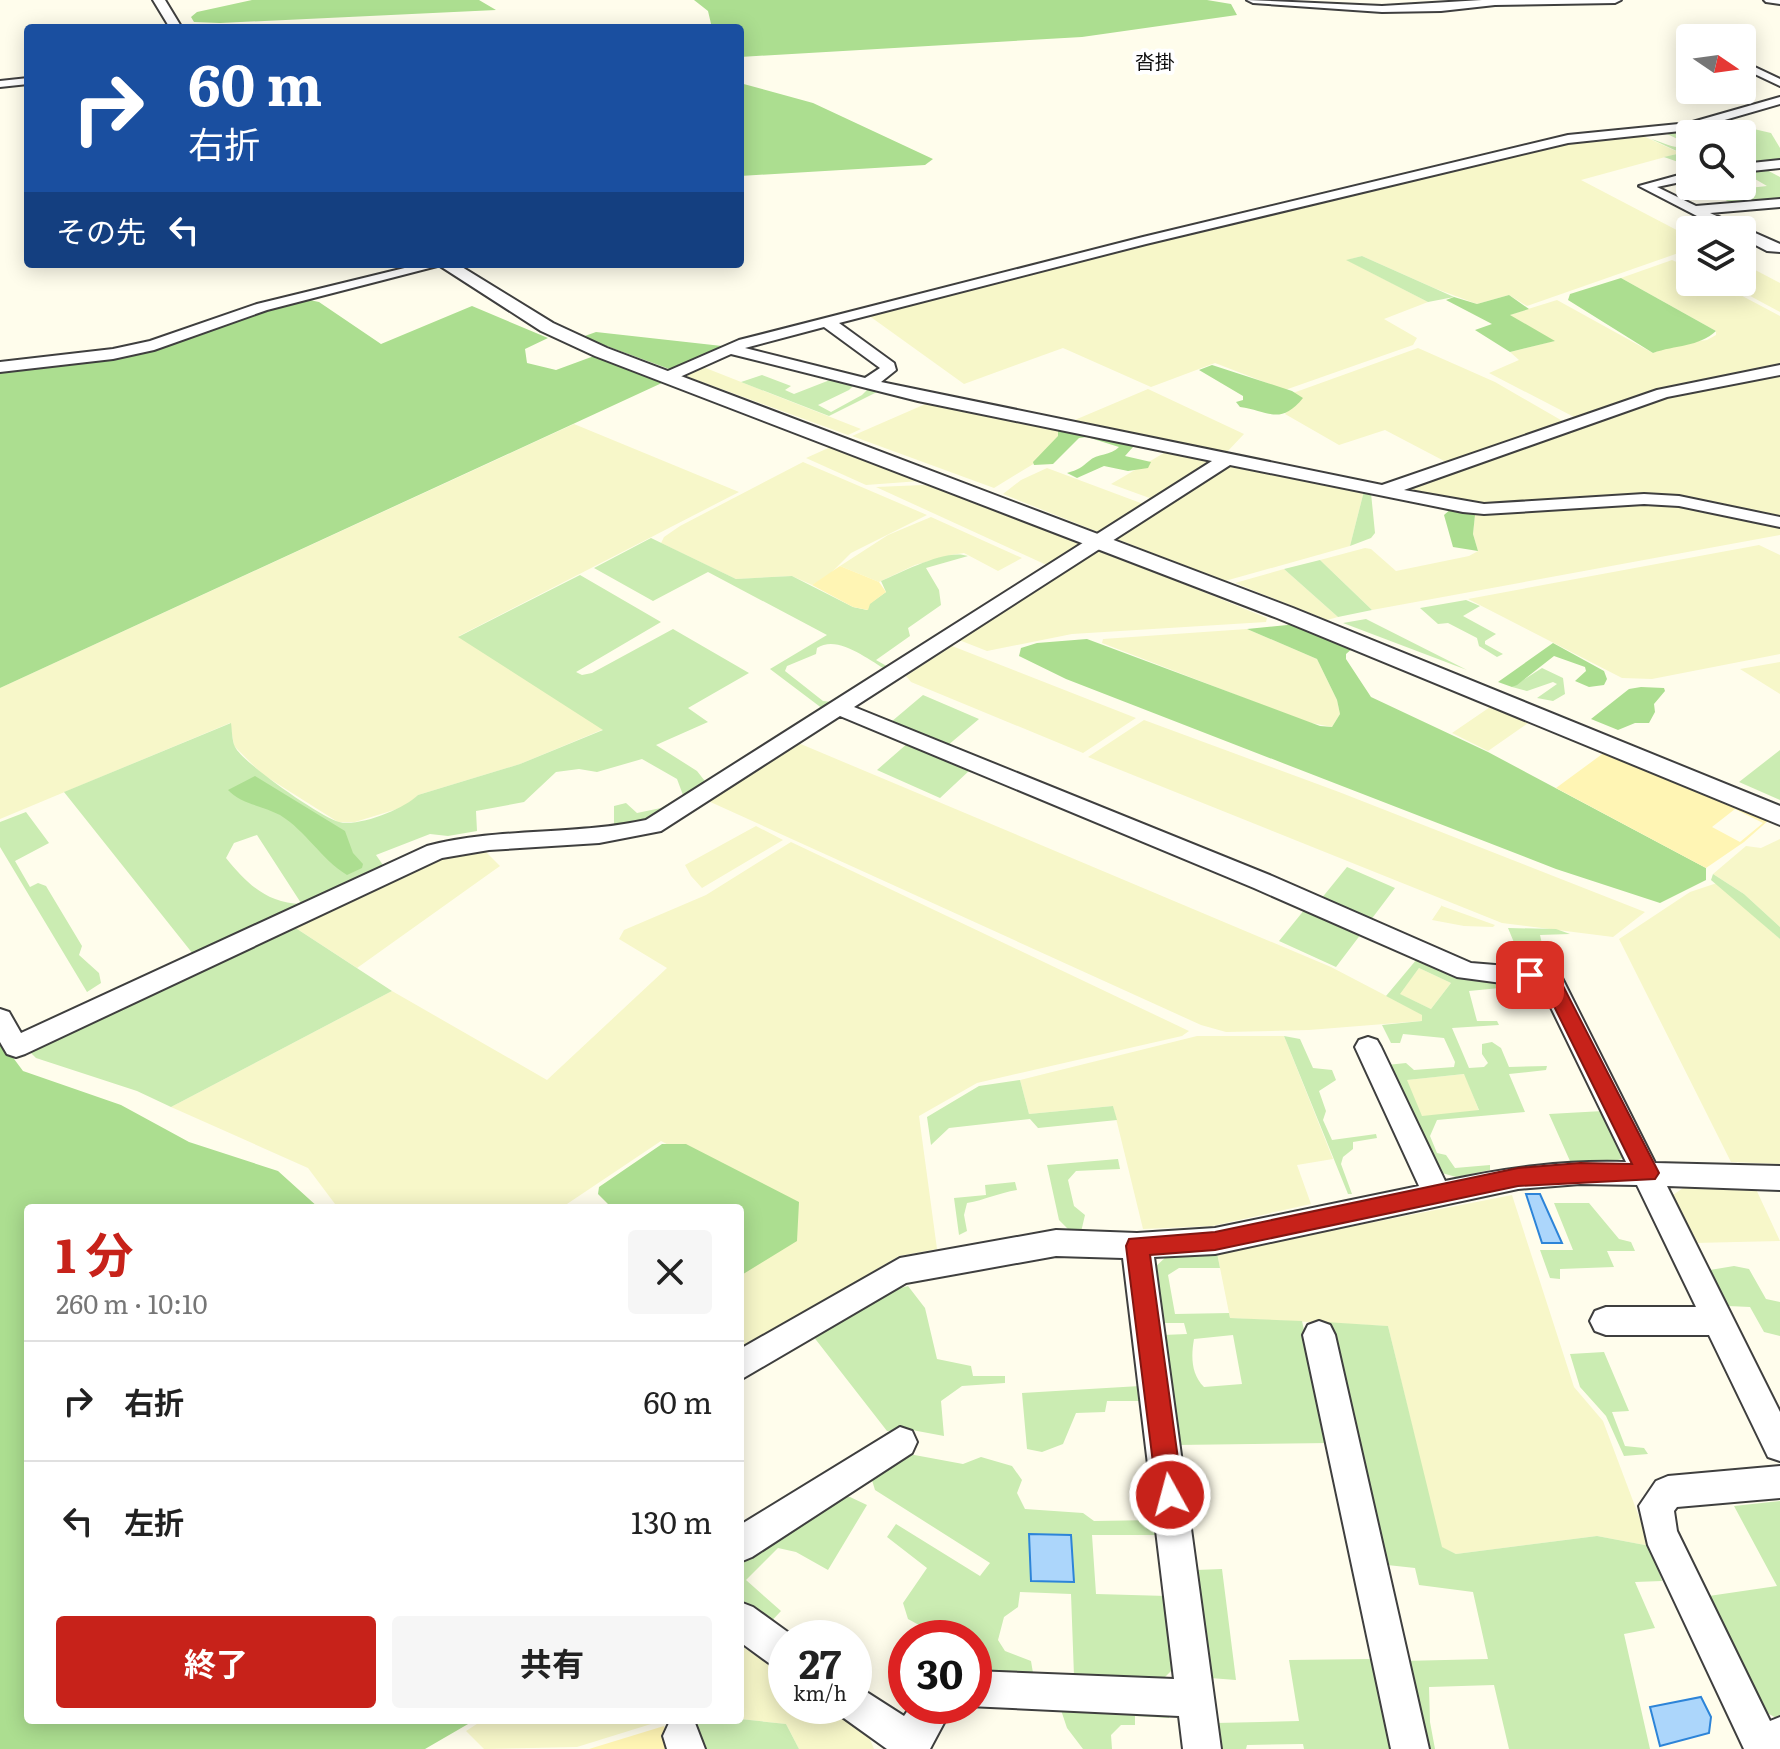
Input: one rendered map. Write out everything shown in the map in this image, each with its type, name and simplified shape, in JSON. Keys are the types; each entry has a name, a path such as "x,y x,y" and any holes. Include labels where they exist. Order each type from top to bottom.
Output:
{"street":[{"path":"159,0 174,24"},
{"path":"1253,0 1367,9 1615,0"},
{"path":"1770,0 1780,1"},
{"path":"1756,71 1780,83"},
{"path":"0,84 24,81"},
{"path":"667,377 726,348 1143,241 1568,139 1690,126 1780,100"},
{"path":"1756,167 1780,164"},
{"path":"1676,178 1645,184 1706,216"},
{"path":"1694,210 1780,203"},
{"path":"1756,240 1772,248 1780,248"},
{"path":"0,367 113,354 154,345 262,307 422,268"},
{"path":"452,268 567,337 1411,663 1780,816"},
{"path":"827,322 888,366 888,370 868,383"},
{"path":"726,348 918,396 1484,509 1644,499 1679,501 1780,522"},
{"path":"1386,490 1663,393 1780,370"},
{"path":"0,1019 16,1047 435,852 476,844 606,836 653,826 1229,458"},
{"path":"840,709 1263,882 1466,971 1483,975 1530,975 1553,985 1780,1446"},
{"path":"1368,1047 1437,1194"},
{"path":"744,1364 900,1271 1056,1243 1137,1246 1215,1241 1518,1177 1580,1172 1780,1178"},
{"path":"1137,1246 1202,1749"},
{"path":"1606,1321 1719,1321"},
{"path":"1319,1335 1410,1749"},
{"path":"744,1542 900,1442"},
{"path":"1780,1482 1668,1492 1656,1506 1660,1533 1761,1743 1780,1736"},
{"path":"744,1623 768,1640"},
{"path":"992,1691 1196,1698"},
{"path":"872,1717 910,1746 923,1724"}],"green space":[{"path":"252,0 479,0 496,10 220,23 194,22 191,17 197,12"},
{"path":"694,0 1207,0 1231,4 1237,15 1082,37 744,57 744,24 711,24 708,11"},
{"path":"744,84 813,103 933,159 925,165 744,176"},
{"path":"1676,129 1676,138 1663,132"},
{"path":"1756,130 1771,133 1780,148 1780,162 1756,165"},
{"path":"1639,134 1676,151 1676,154 1581,180 1676,230 1676,254 1527,306 1509,295 1477,304 1362,256 1347,260 1428,302 1384,319 1417,338 1413,345 1285,390 1215,363 1151,387 1063,348 964,384 868,315 1144,242 1584,137"},
{"path":"1676,154 1676,161 1664,157"},
{"path":"1761,167 1780,177 1780,202 1735,205 1725,200 1756,200 1756,187 1767,186 1756,180 1756,168"},
{"path":"1362,256 1454,297 1428,302 1346,260"},
{"path":"1672,260 1676,262 1676,296 1742,296 1780,316 1780,367 1576,418 1489,373 1519,360 1510,352 1554,341 1509,315 1557,300 1653,353 1675,344 1707,340 1716,335 1716,331 1621,278"},
{"path":"1756,270 1780,283 1780,312 1750,296 1756,296"},
{"path":"1621,278 1716,331 1694,343 1653,353 1568,300 1570,294"},
{"path":"1509,295 1529,309 1510,315 1555,341 1510,352 1475,330 1492,324 1446,300 1454,297 1477,304"},
{"path":"300,298 319,302 381,344 472,306 548,338 525,349 527,363 556,370 594,356 664,382 0,688 0,367 113,354"},
{"path":"596,332 724,348 672,370 582,337"},
{"path":"1418,348 1495,382 1566,423 1448,463 1385,430 1339,445 1285,414 1300,398 1293,393"},
{"path":"698,365 861,429 848,435 680,374"},
{"path":"1212,365 1292,391 1303,398 1295,407 1281,414 1240,407 1236,402 1243,400 1243,396 1199,370"},
{"path":"1780,373 1780,519 1730,506 1660,495 1487,505 1412,491 1412,488 1663,397"},
{"path":"762,375 791,386 785,390 794,394 835,378 856,383 849,390 818,405 831,412 862,395 870,387 881,390 829,416 741,382"},
{"path":"1148,389 1244,434 1225,454 1070,422"},
{"path":"930,402 1060,427 1062,435 1035,463 994,488 852,436"},
{"path":"574,424 739,492 459,636 604,729 520,764 418,795 407,806 355,822 338,822 262,774 234,746 230,723 0,819 0,688"},
{"path":"1058,428 1158,448 1133,447 1125,456 1151,462 1148,468 1128,471 1104,466 1077,478 1067,473 1119,447 1087,437 1079,438 1053,464 1034,465 1033,462 1058,436"},
{"path":"835,445 920,481 866,485 806,458"},
{"path":"1169,450 1218,460 1155,500 1111,484"},
{"path":"803,462 927,515 851,553 829,575 812,585 792,576 736,579 661,543 664,537 680,526"},
{"path":"1229,465 1364,491 1350,546 1225,581 1114,538"},
{"path":"1047,468 1146,505 1098,532 1003,494 1021,480"},
{"path":"876,487 938,487 1083,545 1051,567"},
{"path":"1364,491 1371,493 1375,533 1371,538 1350,546"},
{"path":"1618,503 1679,505 1743,517 1780,527 1780,535 1372,610 1320,560 1365,548 1371,549 1396,571 1469,556 1478,551 1473,534 1475,515"},
{"path":"1452,508 1475,515 1473,534 1478,551 1453,547 1444,515"},
{"path":"931,517 1022,558 998,571 964,553 951,555 915,565 879,582 840,566 888,535"},
{"path":"651,538 736,579 792,576 853,607 867,610 869,604 886,592 881,581 937,558 959,554 968,556 926,568 939,590 941,605 908,628 910,636 876,660 890,668 887,670 853,650 834,644 817,648 816,654 787,666 785,671 823,701 839,703 823,709 770,669 827,635 708,572 653,601 594,568"},
{"path":"1759,545 1780,555 1780,654 1652,679 1622,678 1468,599"},
{"path":"1101,550 1267,618 1266,622 1072,634 987,651 959,640 1094,551"},
{"path":"1320,560 1372,610 1338,617 1284,569"},
{"path":"1284,569 1338,617 1327,620 1235,583"},
{"path":"580,575 661,622 576,672 582,675 592,673 673,629 749,673 688,708 708,722 656,745 697,771 708,785 652,822 614,829 614,806 626,803 637,813 661,808 683,795 677,779 642,759 597,772 579,769 556,772 524,802 476,811 477,831 448,836 430,834 376,855 385,868 197,959 64,792 231,723 235,747 267,777 330,818 339,822 358,822 392,811 418,795 520,764 603,730 458,637","holes":["257,835 301,904 268,896 250,884 226,858 234,843"]},
{"path":"1466,600 1480,606 1463,616 1496,634 1485,644 1503,654 1497,657 1479,646 1477,638 1448,623 1438,624 1420,608"},
{"path":"1366,619 1467,670 1343,623"},
{"path":"1297,624 1354,647 1346,654 1346,659 1371,697 1488,752 1706,868 1706,880 1660,903 1556,869 1066,679 1019,656 1021,648 1037,643 1087,639 1320,726 1332,727 1340,714 1337,700 1317,659 1247,629"},
{"path":"1247,629 1317,659 1337,700 1340,714 1332,727 1306,722 1102,643 1103,639"},
{"path":"1553,643 1604,671 1607,679 1604,685 1589,687 1575,681 1586,671 1585,667 1554,656 1517,685 1512,687 1498,682"},
{"path":"952,646 1136,718 1083,753 911,682 906,676"},
{"path":"1780,662 1780,694 1740,669"},
{"path":"1542,668 1563,678 1565,694 1553,701 1537,698 1557,684 1553,682 1527,691 1512,687"},
{"path":"1664,688 1665,691 1654,704 1655,712 1649,723 1635,723 1618,730 1591,719 1629,689"},
{"path":"923,695 979,719 947,746 891,722"},
{"path":"1493,705 1531,721 1488,751 1452,733"},
{"path":"1144,720 1339,792 1645,912 1613,937 1502,923 1088,757"},
{"path":"796,742 1331,967 1423,1015 1422,1021 1309,1030 1226,1032 1201,1025 706,800"},
{"path":"908,743 970,770 940,798 877,770"},
{"path":"1780,750 1780,800 1739,782"},
{"path":"255,776 345,831 353,853 363,864 362,868 347,875 280,815 239,799 228,790"},
{"path":"26,812 49,843 15,861 30,887 38,883 46,886 82,946 79,955 99,973 101,983 87,992 0,847 0,822"},
{"path":"756,826 783,840 702,888 685,865"},
{"path":"1780,839 1780,927 1744,894 1713,874 1746,846 1761,848"},
{"path":"791,842 1189,1031 1182,1036 977,1083 919,1116 937,1249 899,1256 744,1348 744,1265 782,1206 661,1141 567,1204 335,1204 308,1168 171,1107 392,991 547,1080 667,968 619,939 624,930 706,895"},
{"path":"484,850 500,866 357,968 291,925 439,855"},
{"path":"1347,867 1395,888 1370,921 1321,899"},
{"path":"1713,874 1744,894 1780,927 1780,939 1711,880"},
{"path":"1717,883 1780,939 1780,1164 1731,1162 1619,939 1690,892"},
{"path":"1442,905 1495,925 1464,926 1432,920"},
{"path":"1305,909 1361,934 1336,967 1279,941"},
{"path":"291,925 392,991 171,1107 137,1091 36,1058 31,1053 36,1046"},
{"path":"1508,928 1556,929 1570,934 1540,935 1543,948 1540,952 1520,957"},
{"path":"1417,959 1476,980 1498,984 1500,988 1469,991 1477,1021 1497,1021 1499,1025 1452,1028 1469,1068 1484,1067 1488,1063 1482,1054 1482,1044 1492,1042 1501,1048 1509,1067 1547,1066 1546,1070 1509,1074 1525,1112 1437,1120 1430,1136 1437,1153 1446,1155 1455,1168 1490,1165 1490,1170 1456,1177 1442,1173 1387,1065 1406,1063 1414,1070 1454,1067 1455,1062 1444,1038 1403,1034 1400,1043 1391,1043 1382,1025 1422,1021 1422,1015 1386,996","holes":["1419,968 1451,983 1431,1009 1400,994","1464,1074 1479,1110 1422,1116 1407,1080"]},
{"path":"1419,968 1451,983 1431,1009 1399,994"},
{"path":"1197,1036 1284,1036 1333,1159 1297,1165 1311,1204 1212,1226 1143,1229 1113,1106 1029,1114 1020,1080"},
{"path":"1284,1036 1300,1039 1313,1068 1332,1070 1336,1080 1319,1091 1326,1111 1323,1120 1332,1140 1376,1134 1377,1138 1353,1142 1353,1149 1343,1157 1341,1164 1352,1194 1348,1194"},
{"path":"0,1040 23,1071 121,1105 189,1142 278,1171 315,1204 24,1204 24,1724 468,1724 425,1749 0,1749"},
{"path":"1465,1074 1479,1111 1422,1117 1406,1080"},
{"path":"1020,1080 1029,1114 1113,1106 1117,1120 1038,1128 1030,1119 949,1128 931,1145 927,1117 979,1086"},
{"path":"1603,1111 1621,1147 1623,1158 1613,1162 1570,1161 1549,1114"},
{"path":"662,1144 686,1144 799,1202 797,1241 744,1274 744,1204 608,1204 598,1194 599,1187"},
{"path":"1118,1159 1120,1169 1076,1171 1068,1180 1074,1206 1085,1215 1081,1232 1071,1232 1059,1220 1047,1165"},
{"path":"1015,1182 1017,1190 967,1203 964,1215 967,1231 959,1235 954,1198 986,1195 985,1185"},
{"path":"1755,1187 1780,1241 1694,1243 1673,1195 1683,1188"},
{"path":"1512,1195 1574,1387 1603,1421 1650,1546 1597,1536 1456,1554 1441,1547 1388,1326 1230,1318 1217,1253"},
{"path":"1554,1203 1589,1203 1619,1239 1631,1242 1635,1251 1607,1251 1614,1267 1560,1269 1560,1279 1550,1278 1540,1250 1573,1250"},
{"path":"1217,1253 1220,1268 1179,1268 1168,1275 1175,1314 1229,1313 1230,1318 1302,1321 1329,1443 1176,1445 1163,1335 1187,1334 1184,1323 1162,1323 1154,1268 1167,1256","holes":["1233,1335 1242,1384 1204,1387 1193,1364 1194,1339"]},
{"path":"1734,1266 1749,1269 1766,1299 1780,1302 1780,1336 1764,1332 1750,1307 1728,1306 1710,1270"},
{"path":"908,1286 925,1308 937,1359 971,1366 973,1376 1005,1376 1005,1383 962,1386 941,1401 944,1436 912,1430 887,1431 813,1336 890,1291"},
{"path":"1325,1322 1388,1326 1442,1547 1456,1554 1597,1536 1650,1546 1662,1581 1635,1582 1655,1628 1624,1634 1650,1749 1509,1749 1494,1685 1429,1687 1435,1749 1421,1749 1402,1661 1488,1659 1473,1592 1419,1585 1415,1568 1378,1564"},
{"path":"1604,1352 1629,1411 1612,1412 1625,1446 1644,1448 1648,1454 1624,1456 1606,1416 1580,1387 1570,1354"},
{"path":"1140,1386 1142,1401 1107,1401 1105,1412 1076,1413 1063,1444 1042,1452 1027,1449 1022,1393"},
{"path":"909,1454 963,1464 981,1457 1012,1466 1022,1480 1017,1493 1025,1509 1083,1513 1094,1521 1156,1520 1156,1535 1092,1535 1096,1594 1167,1596 1176,1666 1163,1679 1074,1676 1071,1594 1020,1592 1018,1607 1004,1617 998,1640 1005,1651 1031,1661 1033,1673 992,1673 992,1620 908,1619 903,1603 927,1568 887,1537 896,1524 980,1576 990,1563 875,1490 871,1477"},
{"path":"850,1497 867,1505 828,1570 796,1552 778,1548 746,1580 781,1611 773,1620 768,1620 766,1627 744,1608 744,1559 830,1498"},
{"path":"1780,1501 1780,1720 1758,1708 1702,1597 1777,1586 1734,1506"},
{"path":"1222,1569 1236,1680 1210,1678 1196,1570"},
{"path":"744,1648 768,1664 768,1722 744,1719"},
{"path":"1373,1659 1391,1749 1304,1749 1303,1744 1218,1749 1215,1723 1299,1721 1289,1660"},
{"path":"1059,1704 1170,1710 1169,1718 1135,1716 1135,1725 1121,1725 1111,1735 1112,1749 1083,1749 1067,1728"},
{"path":"744,1719 786,1724 799,1749 697,1749 689,1724 744,1724"},
{"path":"477,1724 651,1724 577,1747 484,1749 466,1731"},
{"path":"786,1724 855,1724 867,1732 874,1749 799,1749"}],"sand":[{"path":"840,566 879,582 886,592 870,604 868,610 853,607 812,585"},
{"path":"1605,752 1770,819 1744,842 1706,868 1556,788","holes":["1735,809 1763,823 1740,842 1712,827"]},
{"path":"664,1726 671,1749 589,1749"}],"water":[{"path":"1526,1194 1540,1194 1562,1243 1542,1243"},
{"path":"1029,1534 1071,1535 1074,1582 1031,1581"},
{"path":"1701,1697 1711,1717 1709,1733 1660,1746 1650,1707"}],"district":[{"name":"沓掛","path":"1155,62"}],"route":[{"path":"1170,1495 1137,1246 1215,1241 1518,1177 1580,1172 1648,1173 1553,985 1530,975"}]}
